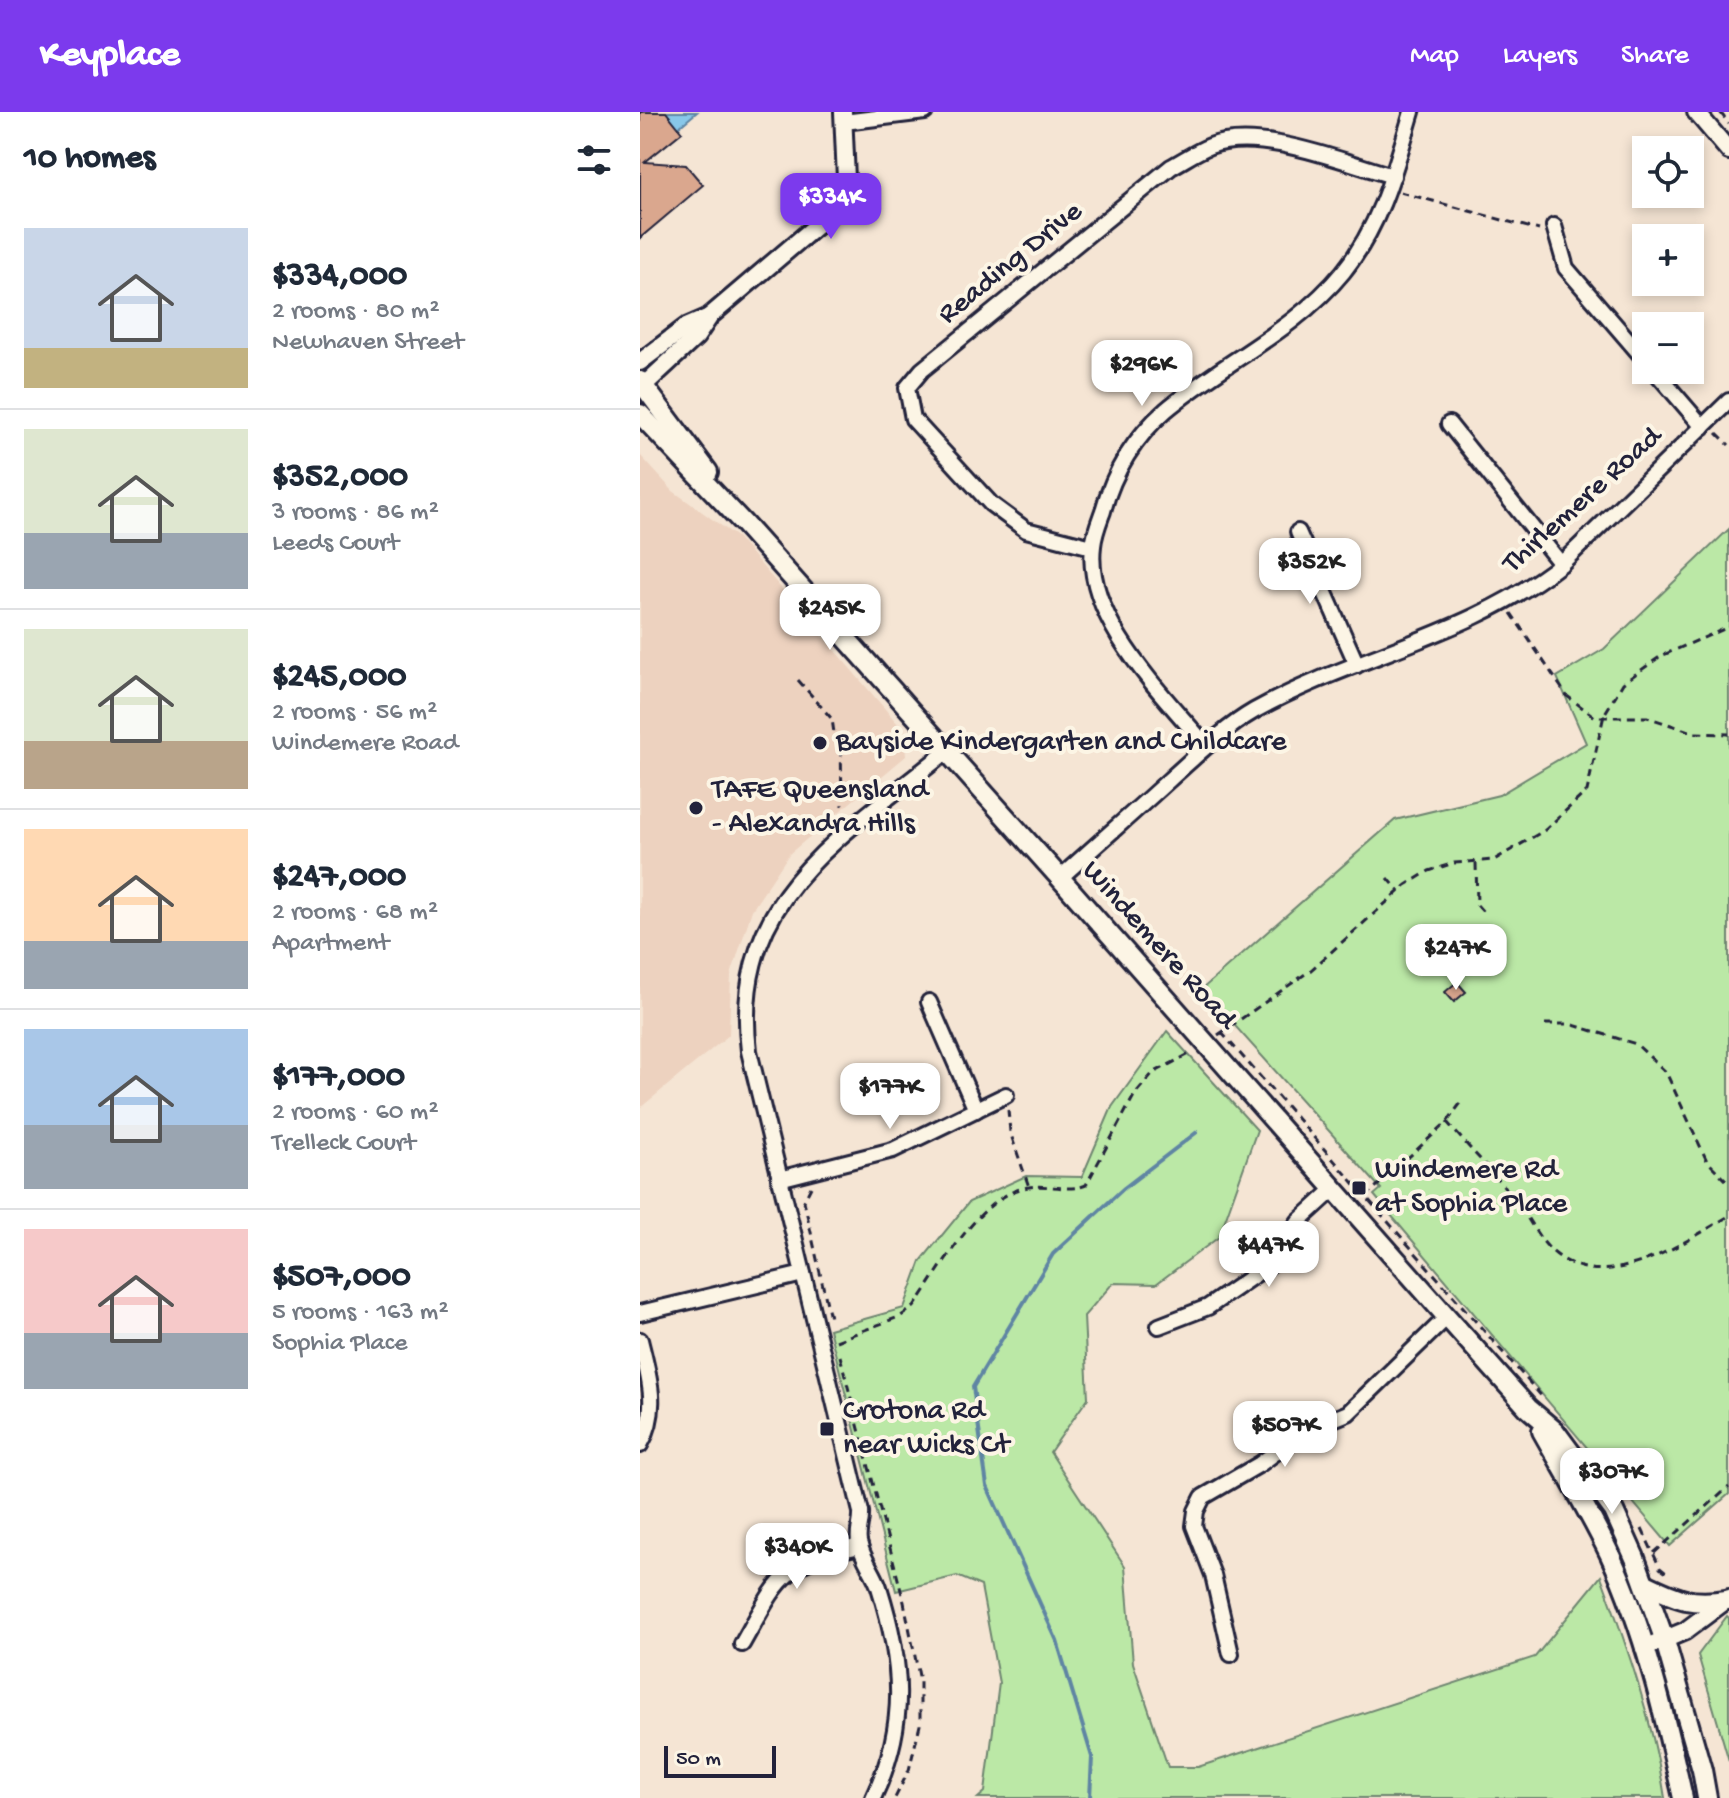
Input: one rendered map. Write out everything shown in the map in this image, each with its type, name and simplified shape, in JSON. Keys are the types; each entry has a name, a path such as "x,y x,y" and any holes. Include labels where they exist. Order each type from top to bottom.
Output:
{"main road":[{"name":"Windemere Road","path":"641,385 744,524"},
{"name":"Windemere Road","path":"640,414 744,524 1060,878 1214,1038 1335,1188 1528,1408 1555,1431 1614,1511 1646,1584 1665,1641 1707,1798"},
{"name":"Windemere Road","path":"1528,1408 1610,1556 1644,1648 1683,1798"},
{"path":"1646,1584 1678,1600 1696,1604 1728,1599"}],"street":[{"path":"640,362 686,327 710,316 829,215 846,179 844,117 925,112"},
{"path":"1206,746 1123,647 1100,597 1092,547 1112,477 1138,438 1166,410 1309,308 1342,274 1367,239 1391,182 1412,112"},
{"path":"1696,112 1729,151"},
{"name":"Reading Drive","path":"1092,547 1026,530 991,504 913,419 907,388 922,370 1171,167 1211,145 1242,141 1285,146 1391,182"},
{"path":"1554,226 1566,268 1632,345"},
{"path":"641,385 696,337 710,316"},
{"path":"1666,384 1703,427"},
{"name":"Thirlemere Road","path":"1060,878 1206,746 1251,713 1504,603 1561,564 1729,401"},
{"path":"1449,424 1561,564"},
{"path":"1298,532 1357,665"},
{"path":"873,1798 895,1741 899,1689 895,1650 881,1595 860,1546 861,1512 779,1179 747,1034 747,993 755,953 772,914 798,875 947,751"},
{"path":"929,1002 976,1110"},
{"path":"779,1179 893,1150 1006,1095"},
{"path":"1159,1326 1208,1307 1269,1265 1299,1221 1335,1188"},
{"path":"640,1313 803,1274"},
{"path":"1231,1654 1213,1575 1194,1526 1196,1511 1203,1497 1260,1464 1306,1430 1348,1413 1447,1317"},
{"path":"640,1340 653,1405 651,1420 640,1445"},
{"path":"742,1644 784,1576 800,1563 860,1546"},
{"path":"1644,1648 1698,1624 1728,1599"}],"path":[{"path":"1720,112 1729,124"},
{"path":"1391,182 1535,231 1554,226"},
{"path":"1504,603 1567,696 1595,717 1647,717 1695,733 1729,734"},
{"path":"836,1341 901,1316 914,1307 977,1219 1000,1198 1029,1187 1086,1185 1135,1094 1166,1064 1214,1038 1311,970 1399,891 1429,871 1454,863 1476,863 1506,855 1545,830 1587,791 1604,715 1623,683 1661,656 1729,627"},
{"path":"798,680 832,719 834,733 841,740 842,806"},
{"path":"1476,863 1477,905 1485,914"},
{"path":"1388,878 1399,891"},
{"path":"1545,1024 1570,1024 1636,1044 1666,1072 1707,1161 1729,1183"},
{"path":"1006,1095 1010,1132 1029,1187"},
{"path":"1353,1208 1447,1122 1460,1104"},
{"path":"1447,1122 1516,1201 1536,1234 1559,1257 1586,1271 1623,1268 1693,1237 1729,1216"},
{"path":"813,1171 816,1184 805,1194 804,1201 832,1326"},
{"path":"1635,1558 1653,1554 1729,1487"}],"shaded area":[{"name":"TAFE Queensland - Alexandra Hills","path":"640,455 673,491 737,537 904,731 906,756 789,854 752,910 731,975 729,1035 640,1108"}],"green space":[{"path":"1729,529 1729,1494 1670,1546 1374,1195 1381,1189 1202,989 1395,820 1499,795 1586,743 1557,677 1604,649"},
{"path":"1167,1031 1257,1130 1219,1237 1156,1284 1113,1283 1084,1316 1088,1398 1050,1452 1125,1566 1133,1663 1168,1767 1198,1767 1535,1657 1601,1576 1639,1686 1665,1798 978,1798 985,1792 999,1683 981,1586 957,1576 896,1591 829,1329 904,1308 921,1261 969,1202 1026,1176 1082,1177 1112,1107"},
{"path":"1727,1616 1729,1618 1729,1761 1698,1655"}],"water":[{"path":"647,112 697,112 667,137"}],"building":[{"path":"640,112 666,112 682,132 645,162 686,165 703,185 640,238"},
{"path":"1457,982 1466,992 1454,1002 1445,992"}],"waterway":[{"path":"1090,1798 1092,1757 1057,1641 987,1486 973,1387 1053,1254 1124,1188 1197,1132"}],"place":[{"name":"Bayside Kindergarten and Childcare","path":"820,743"},
{"name":"TAFE Queensland - Alexandra Hills","path":"696,808"},
{"name":"Windemere Rd at Sophia Place","path":"1359,1188"},
{"name":"Crotona Rd near Wicks Ct","path":"827,1429"}]}
